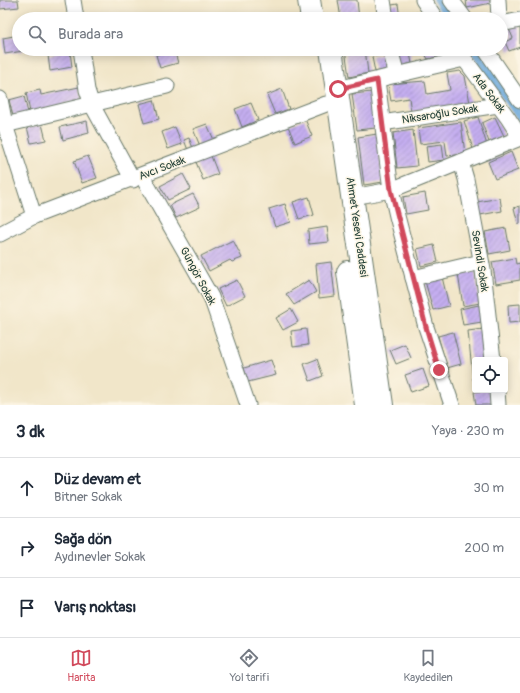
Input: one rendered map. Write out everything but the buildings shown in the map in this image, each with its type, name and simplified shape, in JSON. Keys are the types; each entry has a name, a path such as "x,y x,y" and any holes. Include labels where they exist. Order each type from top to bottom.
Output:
{"highway":[{"path":"309,0 311,12"},
{"path":"324,0 326,12"},
{"name":"Ahmet Yesevi Caddesi","path":"319,56 332,97 352,197 382,405"},
{"name":"Ahmet Yesevi Caddesi","path":"331,56 332,97 366,405"}],"street":[{"path":"73,0 75,12"},
{"path":"383,0 385,12"},
{"path":"423,0 431,12"},
{"path":"451,0 460,12"},
{"path":"498,0 499,12"},
{"path":"508,23 520,20"},
{"name":"Güngör Sokak","path":"82,56 87,90 92,105 211,297 248,405"},
{"path":"392,56 397,75"},
{"name":"Avcı Sokak","path":"0,234 34,216 138,178 332,97 377,80 455,56"},
{"name":"Ada Sokak","path":"462,56 520,138"},
{"name":"Ada Sokak","path":"490,56 520,100"},
{"path":"377,80 391,190 413,278 439,370 452,405"},
{"path":"5,125 167,86"},
{"path":"0,99 5,125 34,216"},
{"name":"Niksaroğlu Sokak","path":"382,123 498,105"},
{"path":"352,197 391,190 520,138"},
{"name":"Sevindi Sokak","path":"460,162 466,179 481,262 493,357"},
{"path":"413,278 481,262"},
{"path":"497,393 498,405"}],"waterway":[{"path":"438,0 446,12"},
{"path":"478,56 520,116"}],"route":[{"path":"338,89 377,80 391,190 426,327 439,370"}]}
